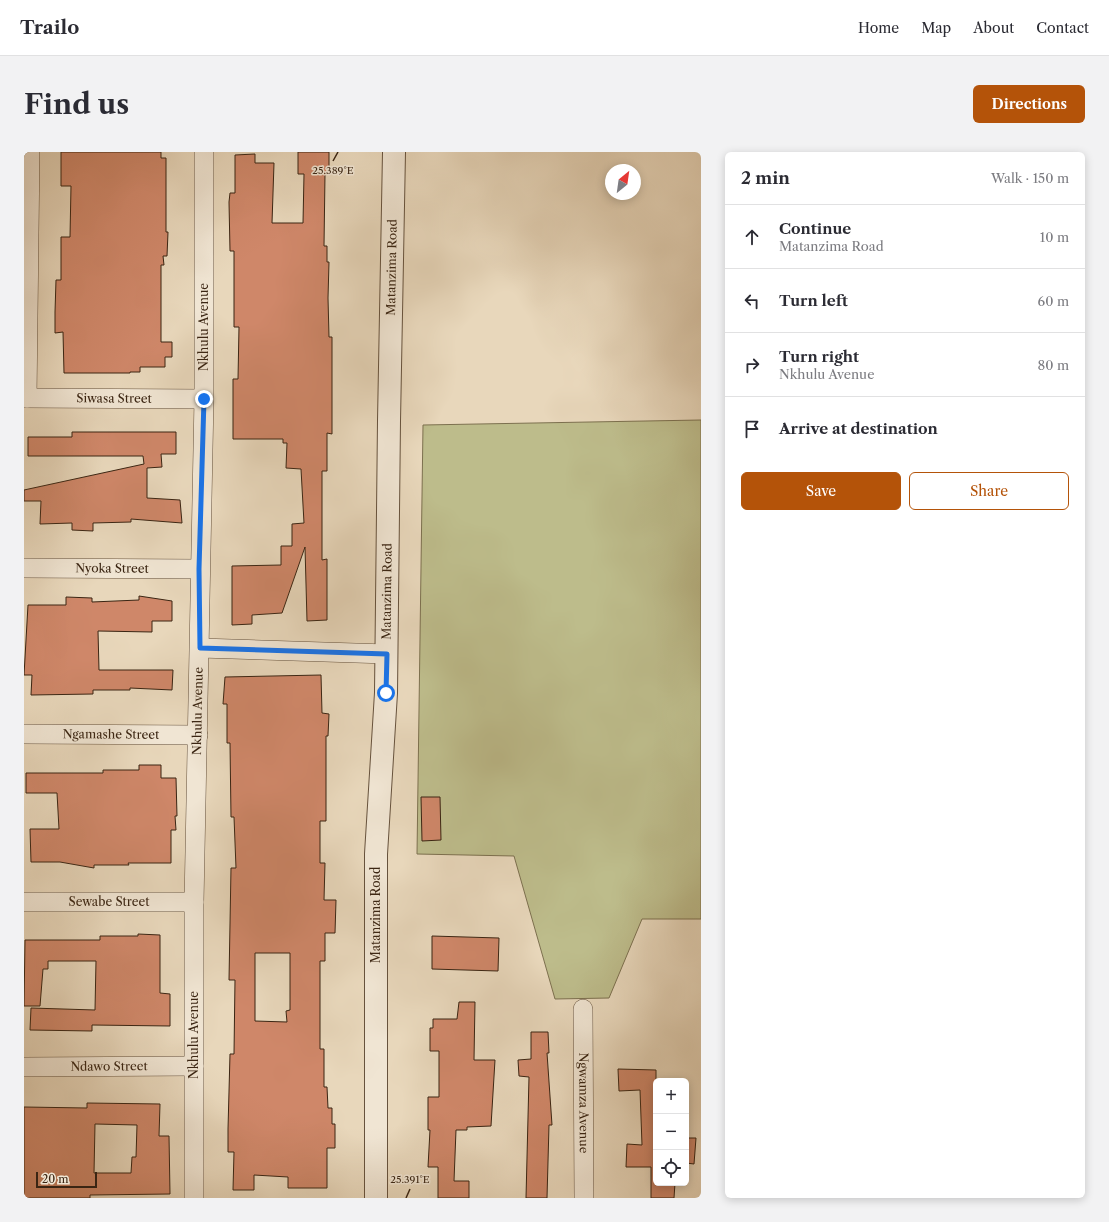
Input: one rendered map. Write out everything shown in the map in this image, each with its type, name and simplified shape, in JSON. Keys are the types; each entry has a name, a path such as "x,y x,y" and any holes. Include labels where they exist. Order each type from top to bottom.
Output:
{"street":[{"path":"26,398 30,152"},
{"name":"Nkhulu Avenue","path":"194,1198 194,902 200,648 199,569 204,399 204,152"},
{"name":"Matanzima Road","path":"376,1198 376,854 387,654 389,413 394,152"},
{"name":"Siwasa Street","path":"26,398 204,399"},
{"name":"Nyoka Street","path":"24,568 199,569"},
{"path":"200,648 387,654"},
{"name":"Ngamashe Street","path":"24,734 198,735"},
{"name":"Sewabe Street","path":"24,902 194,902"},
{"name":"Ngwamza Avenue","path":"583,1009 584,1198"},
{"name":"Ndawo Street","path":"24,1067 194,1066"}],"shaded area":[{"path":"701,420 701,919 642,919 609,998 555,999 514,856 417,854 423,425"}],"building":[{"path":"61,152 161,152 161,158 166,158 166,232 168,232 167,256 163,256 164,265 161,265 161,342 172,342 172,357 165,357 165,367 140,367 140,372 130,373 64,373 63,332 55,333 56,280 61,280 61,237 70,237 71,186 61,186"},
{"path":"298,152 329,152 329,174 325,174 324,246 327,246 327,262 329,262 329,337 332,337 332,434 327,433 327,471 322,471 322,560 327,559 327,620 307,621 305,547 282,613 252,615 252,624 232,625 232,566 281,565 281,546 292,546 292,524 304,523 301,469 286,468 287,443 283,443 283,439 233,439 233,379 238,379 239,327 234,327 234,251 230,251 229,202 230,193 235,193 235,155 255,154 255,163 274,163 272,223 303,223 304,174 298,174"},
{"path":"72,432 176,432 176,454 161,454 162,467 147,468 147,498 180,500 182,523 131,519 131,522 93,523 93,531 72,530 72,523 40,524 41,501 24,501 24,490 144,464 143,456 28,456 28,437 72,437"},
{"path":"139,596 172,601 172,621 152,621 152,632 98,631 99,670 173,670 172,690 130,688 130,690 93,690 93,694 31,695 32,675 24,675 28,605 66,605 66,597 92,598 92,602 139,600"},
{"path":"321,675 322,713 329,714 328,736 326,736 326,821 320,821 320,863 325,863 324,900 336,900 335,933 325,933 325,961 320,961 320,1049 324,1049 324,1087 327,1087 328,1108 332,1108 332,1124 335,1124 335,1148 327,1148 327,1188 288,1188 288,1177 254,1175 254,1190 233,1190 234,1152 228,1152 228,1129 230,1054 234,1054 235,980 229,980 231,868 236,868 234,817 231,817 230,743 227,743 227,704 223,704 225,677","holes":["255,953 290,953 290,1010 286,1011 287,1022 255,1021"]},
{"path":"139,765 161,765 161,778 176,778 177,816 175,816 176,830 171,830 171,863 94,865 94,868 60,862 31,862 30,829 59,829 57,793 26,793 26,773 103,773 103,770 139,770"},
{"path":"421,797 440,797 441,840 422,841"},
{"path":"138,934 160,935 160,993 170,994 170,1026 92,1025 92,1031 30,1030 31,1008 95,1010 96,961 48,961 48,969 43,969 40,1006 24,1006 25,940 100,940 100,936 138,936"},
{"path":"432,936 499,938 498,971 432,969"},
{"path":"459,1002 475,1002 474,1060 495,1060 491,1126 467,1127 467,1130 456,1130 454,1181 469,1181 469,1198 438,1198 438,1167 428,1167 430,1130 428,1130 428,1097 439,1097 439,1051 430,1051 430,1028 433,1028 433,1019 457,1019"},
{"path":"531,1032 548,1032 549,1053 547,1053 552,1125 549,1125 547,1198 526,1198 529,1077 519,1076 518,1060 531,1059"},
{"path":"618,1069 656,1070 656,1078 653,1078 653,1186 675,1186 674,1198 651,1198 651,1167 626,1167 627,1144 642,1145 640,1090 619,1091"},
{"path":"87,1103 160,1104 159,1136 169,1136 170,1194 90,1195 90,1198 24,1198 24,1107 87,1108","holes":["95,1124 137,1125 136,1157 132,1157 131,1173 94,1173"]},
{"path":"689,1138 696,1138 694,1164 689,1163"}],"route":[{"path":"204,399 199,569 200,648 387,654 386,693"}]}
